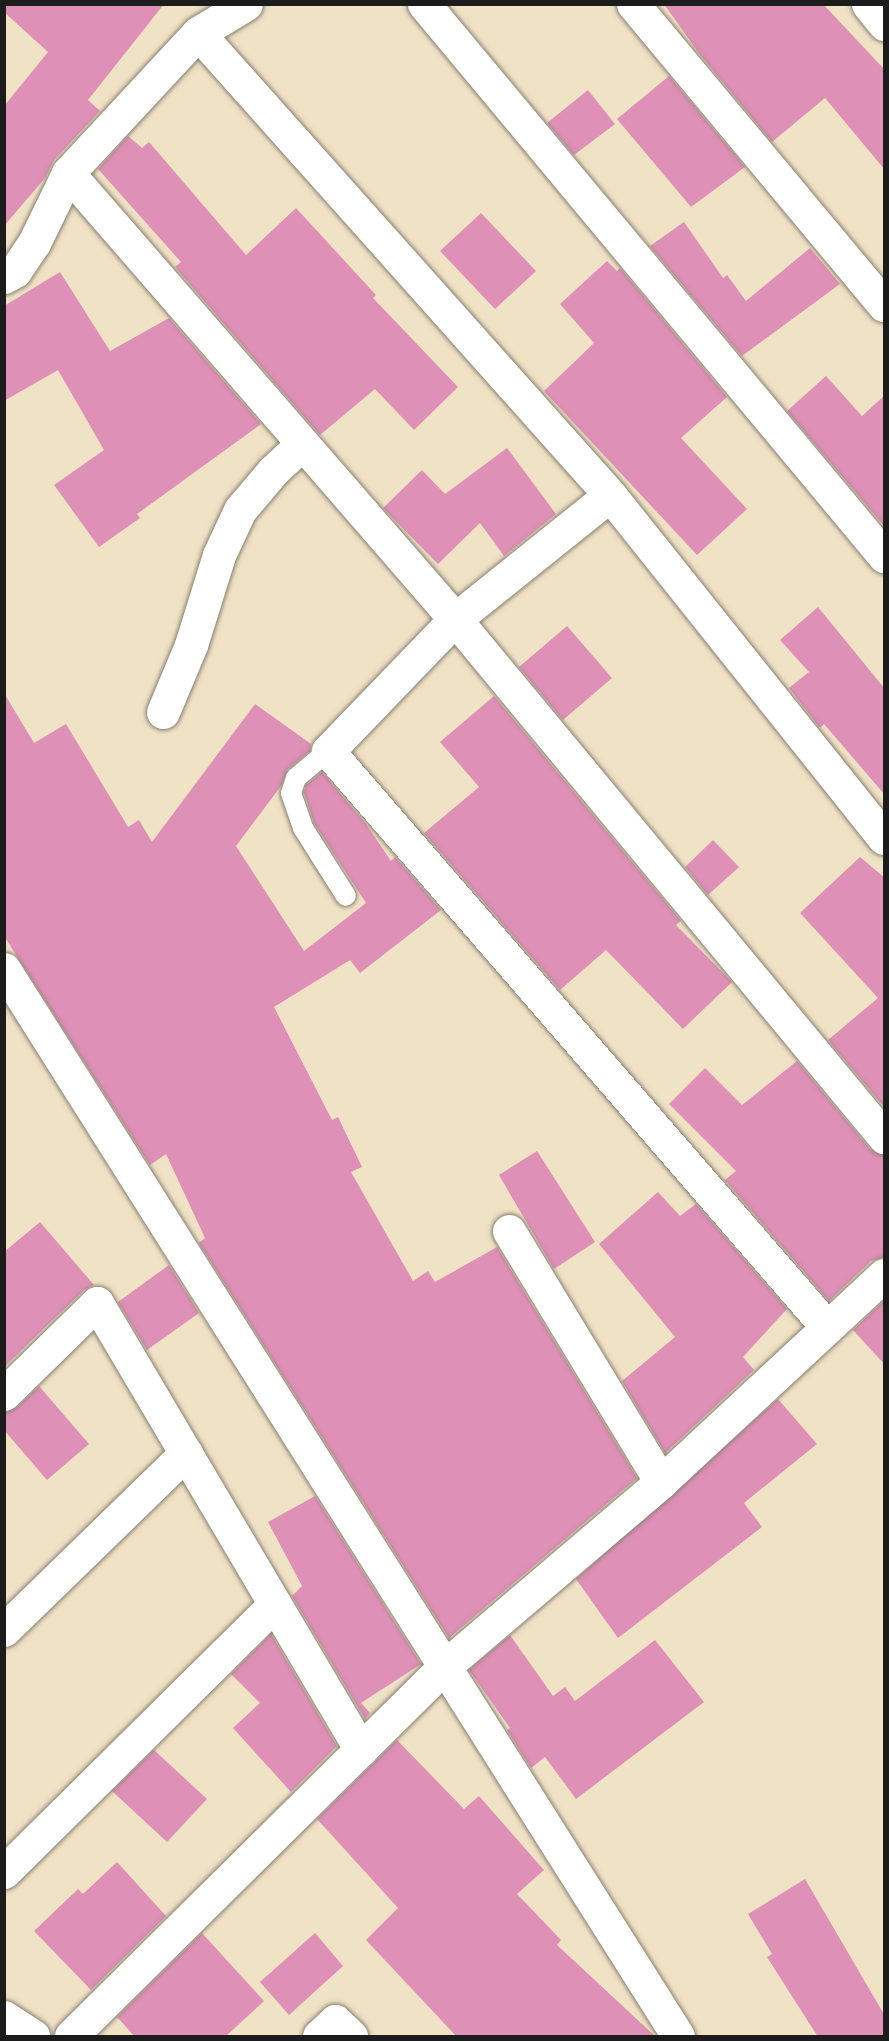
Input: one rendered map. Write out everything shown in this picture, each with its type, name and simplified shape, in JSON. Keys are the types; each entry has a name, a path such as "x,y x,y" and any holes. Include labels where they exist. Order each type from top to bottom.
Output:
{"street":[{"path":"4,277 15,271 34,243 68,173 198,33 246,4"},
{"path":"424,4 885,556"},
{"path":"633,4 885,305"},
{"path":"868,4 885,24"},
{"path":"198,33 610,495 885,838"},
{"path":"68,173 455,619 885,1137"},
{"path":"163,712 191,645 219,555 240,510 273,471 302,444"},
{"path":"610,495 455,619 328,751 827,1328"},
{"path":"4,969 678,2037"},
{"path":"509,1232 661,1482"},
{"path":"71,2037 445,1666 661,1482 885,1275"},
{"path":"4,1394 97,1303 361,1750"},
{"path":"4,1630 186,1453"},
{"path":"4,1872 275,1604"},
{"path":"4,2017 33,2037"},
{"path":"319,2037 335,2021 351,2037"}],"lane":[{"path":"328,751 296,778 291,793 303,828 346,896"}],"building":[{"path":"4,4 164,4 88,100 100,111 54,160 45,178 4,226 4,106 48,52 4,12"},
{"path":"664,4 823,4 885,70 885,170 825,98 772,142 698,52"},
{"path":"669,76 745,167 691,207 617,119"},
{"path":"588,90 615,124 574,155 547,123"},
{"path":"128,136 142,148 149,142 246,255 296,208 376,295 373,298 458,387 414,430 375,389 320,435 175,267 181,262 98,169"},
{"path":"481,213 536,271 495,309 440,251"},
{"path":"684,222 723,278 727,275 746,301 810,248 840,284 742,356 650,246"},
{"path":"607,261 617,271 620,268 727,397 681,438 747,509 697,555 544,391 594,343 560,304"},
{"path":"60,272 110,351 169,318 261,424 137,514 140,518 99,547 54,485 104,450 58,370 4,401 4,306"},
{"path":"826,376 862,416 885,395 885,527 787,411"},
{"path":"507,448 556,514 504,556 480,523 438,564 383,508 422,470 445,494"},
{"path":"818,607 885,689 885,795 824,724 820,728 789,688 809,672 780,640"},
{"path":"567,626 612,678 563,720 519,667"},
{"path":"4,693 34,743 66,724 128,827 139,820 152,842 255,704 311,744 310,751 288,769 281,786 236,846 304,951 366,903 314,823 304,793 306,785 322,772 366,824 391,861 395,857 441,910 360,973 350,960 274,1007 332,1120 338,1117 362,1167 351,1172 413,1281 428,1271 435,1282 497,1247 637,1478 449,1638 199,1243 205,1238 166,1154 150,1165 4,936"},
{"path":"494,696 681,921 676,925 732,982 683,1029 606,950 560,990 424,833 479,787 440,742"},
{"path":"713,840 739,867 708,895 685,867"},
{"path":"860,857 885,878 885,1108 828,1040 878,998 800,913"},
{"path":"797,1061 870,1149 885,1155 885,1257 871,1261 829,1301 725,1180 736,1171 669,1104 705,1068 742,1105"},
{"path":"537,1151 595,1242 554,1269 499,1175"},
{"path":"658,1192 680,1216 696,1204 787,1309 743,1357 754,1370 665,1453 622,1381 675,1337 599,1244"},
{"path":"40,1222 94,1285 84,1290 4,1367 4,1252"},
{"path":"169,1265 199,1313 147,1350 118,1302"},
{"path":"885,1300 885,1365 853,1330"},
{"path":"39,1386 89,1444 47,1480 4,1430 4,1412 17,1407"},
{"path":"778,1399 817,1444 744,1503 762,1527 618,1638 576,1579"},
{"path":"315,1496 421,1664 361,1703 370,1713 365,1719 292,1596 302,1586 268,1522"},
{"path":"271,1634 337,1746 291,1792 233,1728 260,1703 231,1674"},
{"path":"510,1635 553,1696 565,1687 575,1701 655,1640 704,1702 576,1799 545,1757 531,1768 507,1730 510,1728 469,1670"},
{"path":"397,1740 464,1809 479,1796 544,1870 517,1894 561,1940 557,1945 656,2037 457,2037 366,1940 398,1908 317,1819"},
{"path":"154,1750 207,1799 167,1842 112,1791"},
{"path":"117,1862 166,1916 91,1990 34,1931 78,1889 83,1894"},
{"path":"805,1879 885,2016 885,2037 818,2037 767,1957 772,1954 748,1914"},
{"path":"202,1933 264,2001 225,2037 135,2037 117,2017"},
{"path":"315,1933 343,1966 289,2015 260,1982"}]}
